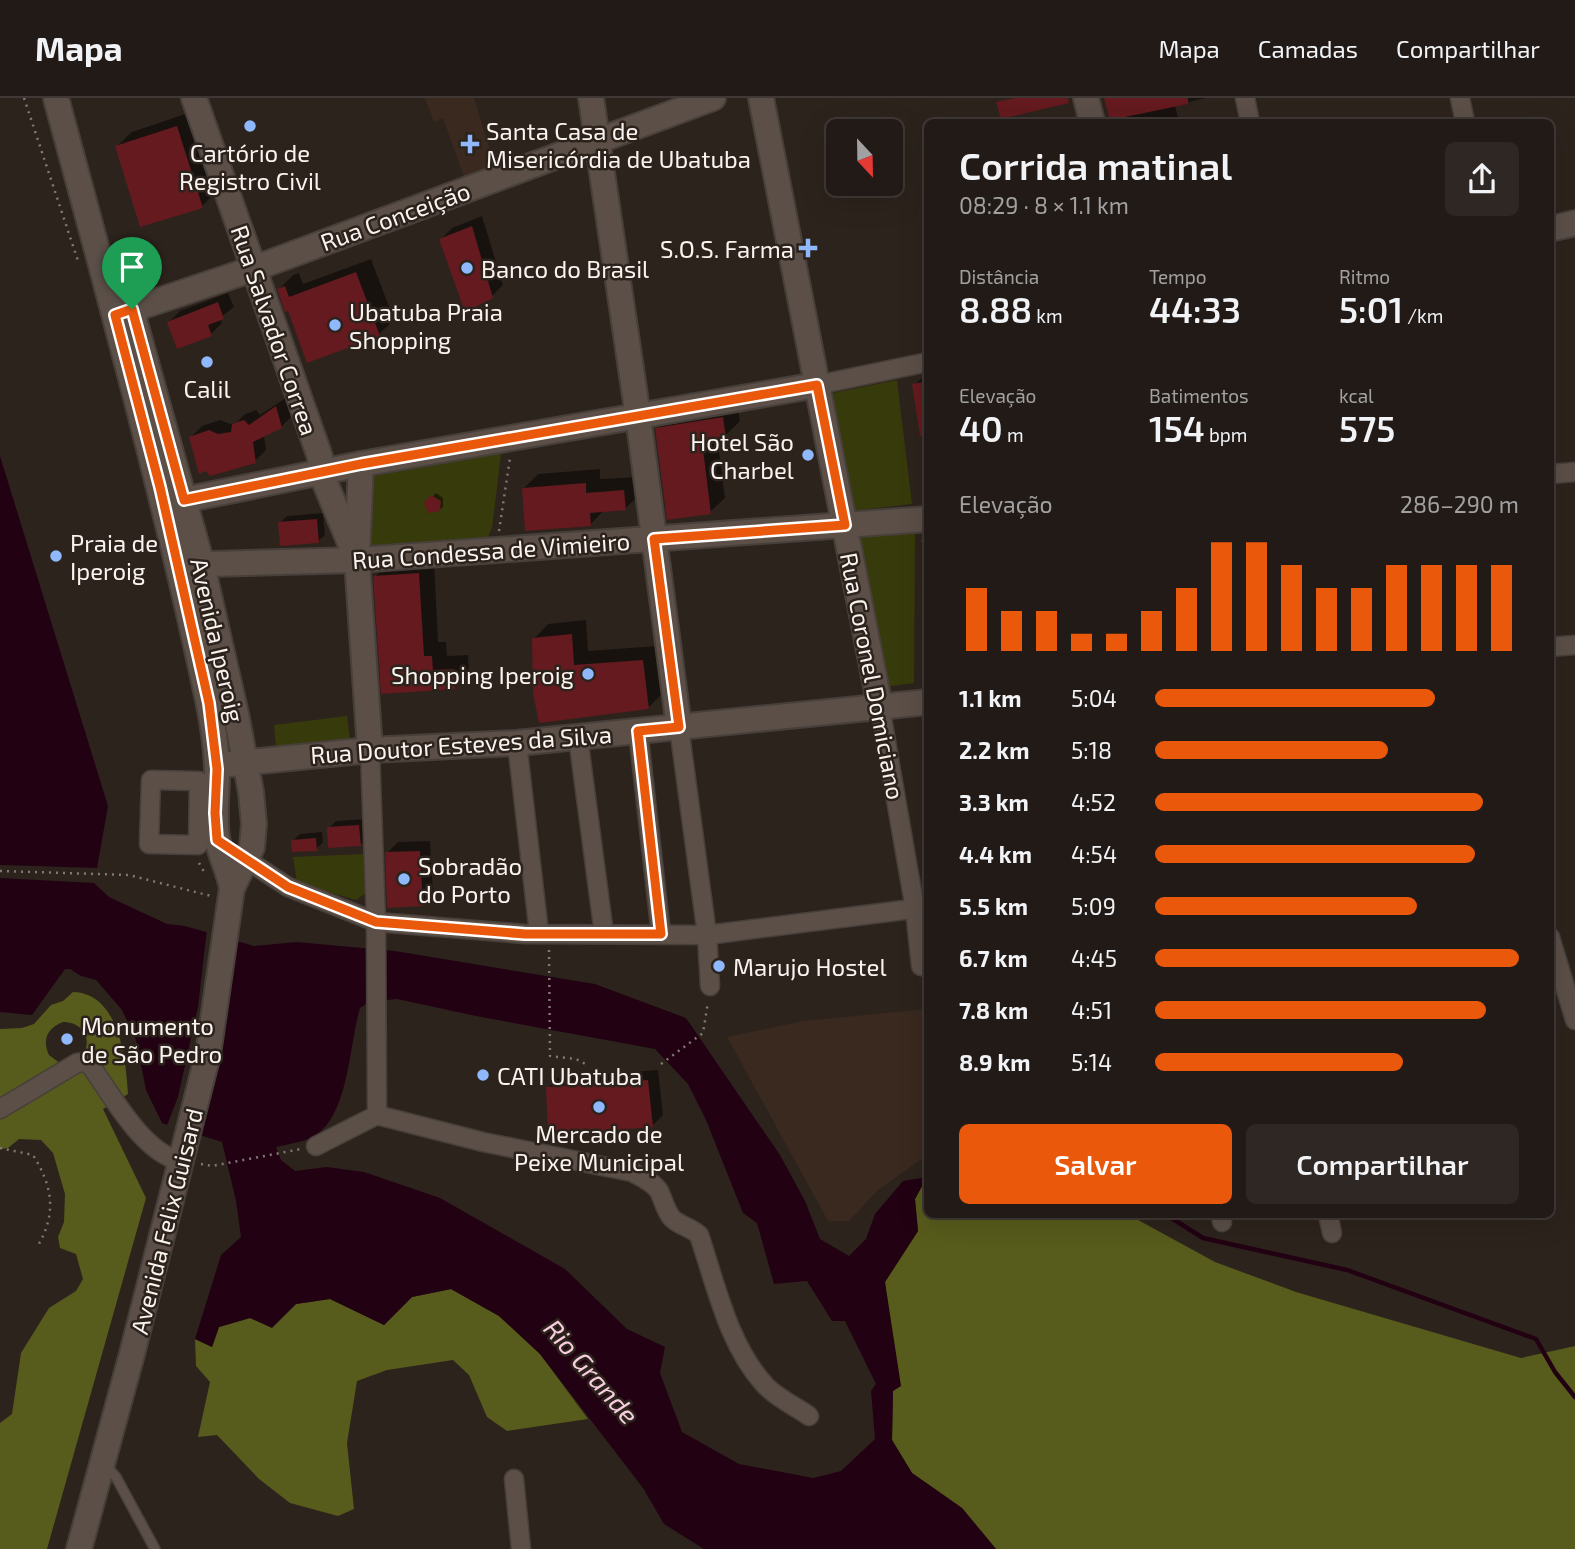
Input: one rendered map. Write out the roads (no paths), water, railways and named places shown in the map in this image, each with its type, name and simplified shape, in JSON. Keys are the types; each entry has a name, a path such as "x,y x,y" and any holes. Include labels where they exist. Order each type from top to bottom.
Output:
{"main road":[{"name":"Avenida Iperoig","path":"56,98 184,500 217,769 217,840"},
{"name":"Avenida Iperoig","path":"71,98 123,312 191,567 236,714 254,824 252,847 255,866"},
{"name":"Rua Salvador Correa","path":"194,98 320,457 321,473 357,560"},
{"path":"591,98 638,416 679,727"},
{"name":"Rua Conceição","path":"123,312 253,269 713,98"},
{"name":"Rua Coronel Domiciano","path":"761,98 880,707"},
{"path":"1086,98 1091,119"},
{"path":"1554,228 1575,223"},
{"path":"184,500 361,464 817,385"},
{"name":"Rua Salvador Correa","path":"361,464 357,560 370,750"},
{"name":"Rua Condessa de Vimieiro","path":"191,567 357,560 924,519"},
{"name":"Rua Doutor Esteves da Silva","path":"217,769 245,761 370,750 517,743 924,702"},
{"path":"215,813 228,830 247,830 254,824"},
{"path":"217,840 255,866"},
{"name":"Avenida Felix Guisard","path":"79,1549 132,1354 208,1054 231,899 228,866 217,840"},
{"name":"Avenida Felix Guisard","path":"231,899 255,866"}],"street":[{"path":"1245,98 1249,119"},
{"path":"1460,98 1464,119"},
{"path":"817,385 924,363"},
{"path":"1554,474 1575,472"},
{"path":"1554,647 1575,645"},
{"name":"Rua Coronel Domiciano","path":"880,707 921,908 921,966"},
{"path":"679,727 708,935 710,986"},
{"path":"638,731 661,934"},
{"path":"578,737 604,934"},
{"path":"517,743 539,933"},
{"name":"Rua Salvador Correa","path":"370,750 376,927 377,1115"},
{"path":"151,780 199,781 198,845 188,844 149,844 151,780"},
{"path":"255,866 288,887 376,927 525,934 708,935 921,908"},
{"path":"1554,950 1575,1020"},
{"path":"0,1109 77,1063 84,1062 90,1065 154,1148 170,1158 183,1152"},
{"path":"316,1146 377,1115 483,1142 632,1172 658,1189 674,1221 699,1235 742,1353 765,1386 809,1416"},
{"path":"1329,1218 1332,1233"},
{"path":"514,1479 521,1549"}],"lane":[{"path":"103,1462 116,1477 155,1549"}],"water":[{"path":"0,456 108,806 97,868 0,865"},
{"name":"Rio Grande","path":"0,878 94,883 109,897 167,924 185,926 254,946 297,942 395,951 595,984 686,1018 780,1155 805,1201 820,1239 849,1256 866,1239 875,1214 903,1181 924,1178 915,1199 918,1231 885,1282 901,1386 893,1391 892,1440 912,1473 962,1508 996,1549 704,1549 664,1524 643,1488 540,1354 499,1316 451,1289 412,1297 384,1325 330,1299 296,1304 272,1328 250,1318 219,1327 212,1347 195,1339 221,1255 241,1237 236,1201 222,1142 162,1123 146,1090 136,1040 122,1010 96,980 65,969 32,1015 0,1012","holes":["397,999 655,1049 688,1084 706,1120 743,1213 757,1223 774,1284 807,1281 832,1321 845,1321 876,1384 871,1391 875,1439 841,1471 813,1478 739,1464 682,1432 660,1373 665,1347 627,1329 565,1269 440,1198 364,1172 327,1167 295,1171 281,1160 276,1147 313,1137 325,1127 334,1114 346,1079 360,1008 369,1002"]}],"waterway":[{"path":"1171,1218 1203,1238 1347,1270 1536,1339 1555,1372 1575,1397"}],"place":[{"name":"Cartório de Registro Civil","path":"250,126"},
{"name":"Santa Casa de Misericórdia de Ubatuba","path":"470,144"},
{"name":"S.O.S. Farma","path":"808,248"},
{"name":"Banco do Brasil","path":"467,268"},
{"name":"Ubatuba Praia Shopping","path":"335,325"},
{"name":"Calil","path":"207,362"},
{"name":"Hotel São Charbel","path":"808,455"},
{"name":"Praia de Iperoig","path":"56,556"},
{"name":"Shopping Iperoig","path":"588,674"},
{"name":"Sobradão do Porto","path":"404,879"},
{"name":"Marujo Hostel","path":"719,966"},
{"name":"Monumento de São Pedro","path":"67,1039"},
{"name":"CATI Ubatuba","path":"483,1075"},
{"name":"Mercado de Peixe Municipal","path":"599,1107"}]}
